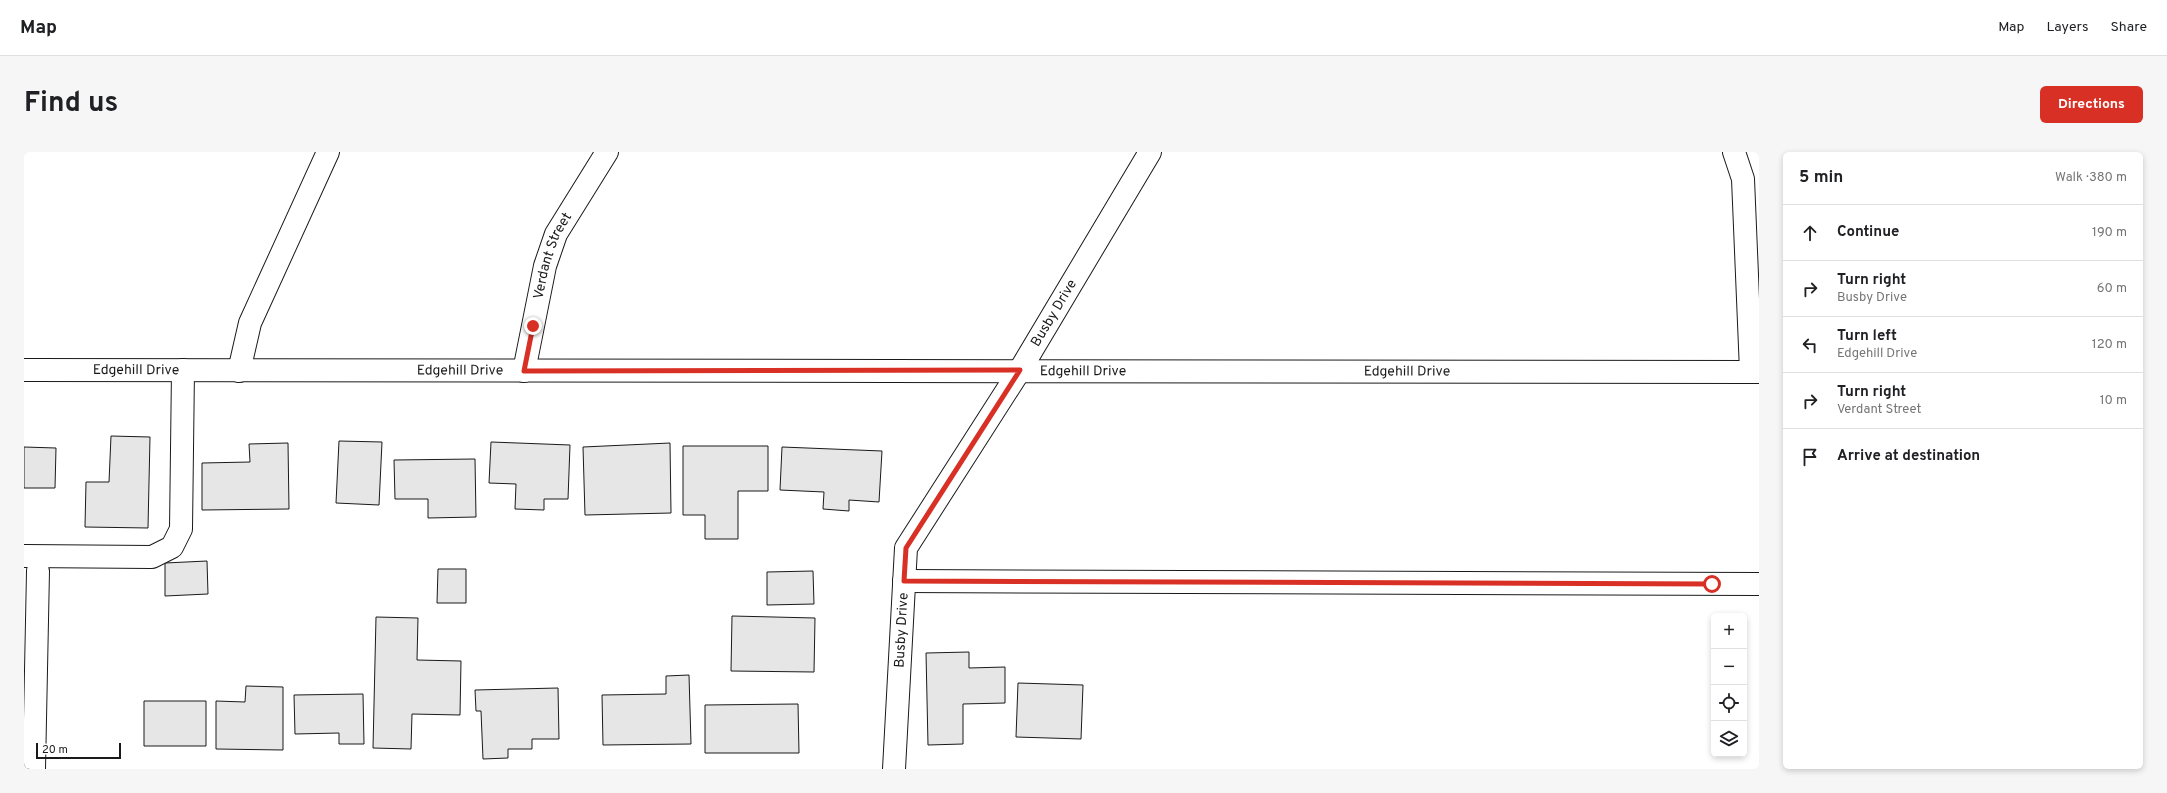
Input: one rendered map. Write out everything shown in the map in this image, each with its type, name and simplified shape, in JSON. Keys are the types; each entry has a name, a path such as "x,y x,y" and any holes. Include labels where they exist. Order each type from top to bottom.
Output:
{"street":[{"path":"239,370 250,324 328,152"},
{"name":"Verdant Street","path":"524,371 545,266 556,234 607,152"},
{"name":"Busby Drive","path":"894,769 906,548 1020,370 1150,152"},
{"path":"1734,152 1743,179 1755,372"},
{"name":"Edgehill Drive","path":"24,370 1755,372"},
{"path":"34,769 31,564 152,557 172,547 181,528 183,370"},
{"path":"904,581 1759,584"}],"building":[{"path":"111,436 150,437 148,528 85,527 86,482 109,482"},
{"path":"339,441 382,442 379,505 336,503"},
{"path":"491,442 570,445 568,499 544,499 544,510 515,509 516,484 489,483"},
{"path":"288,443 289,509 202,510 202,463 250,462 249,444"},
{"path":"670,443 671,513 585,515 583,447"},
{"path":"683,446 768,446 768,491 738,491 738,539 705,539 705,515 683,515"},
{"path":"24,447 56,448 55,488 24,488"},
{"path":"782,447 882,451 879,502 849,500 849,511 823,509 824,492 780,490"},
{"path":"475,459 476,517 428,518 428,499 395,499 394,460"},
{"path":"207,561 208,594 165,596 165,563"},
{"path":"438,569 466,569 466,603 437,603"},
{"path":"813,571 814,604 767,605 767,572"},
{"path":"732,616 815,618 814,672 731,671"},
{"path":"376,617 418,618 417,660 461,661 460,715 412,714 411,749 373,748"},
{"path":"969,652 969,668 1005,667 1005,703 963,704 963,744 928,745 926,653"},
{"path":"689,675 691,744 603,745 602,695 666,694 666,676"},
{"path":"1018,683 1083,685 1081,739 1016,737"},
{"path":"246,686 283,687 283,750 216,749 216,701 245,702"},
{"path":"558,688 559,739 532,739 532,749 508,749 508,758 483,759 481,711 476,711 475,690"},
{"path":"363,694 364,744 339,744 339,733 295,734 294,695"},
{"path":"144,701 206,701 206,746 144,746"},
{"path":"798,704 799,753 705,753 705,705"}],"route":[{"path":"533,326 524,371 1020,370 906,548 904,581 1712,584"}]}
